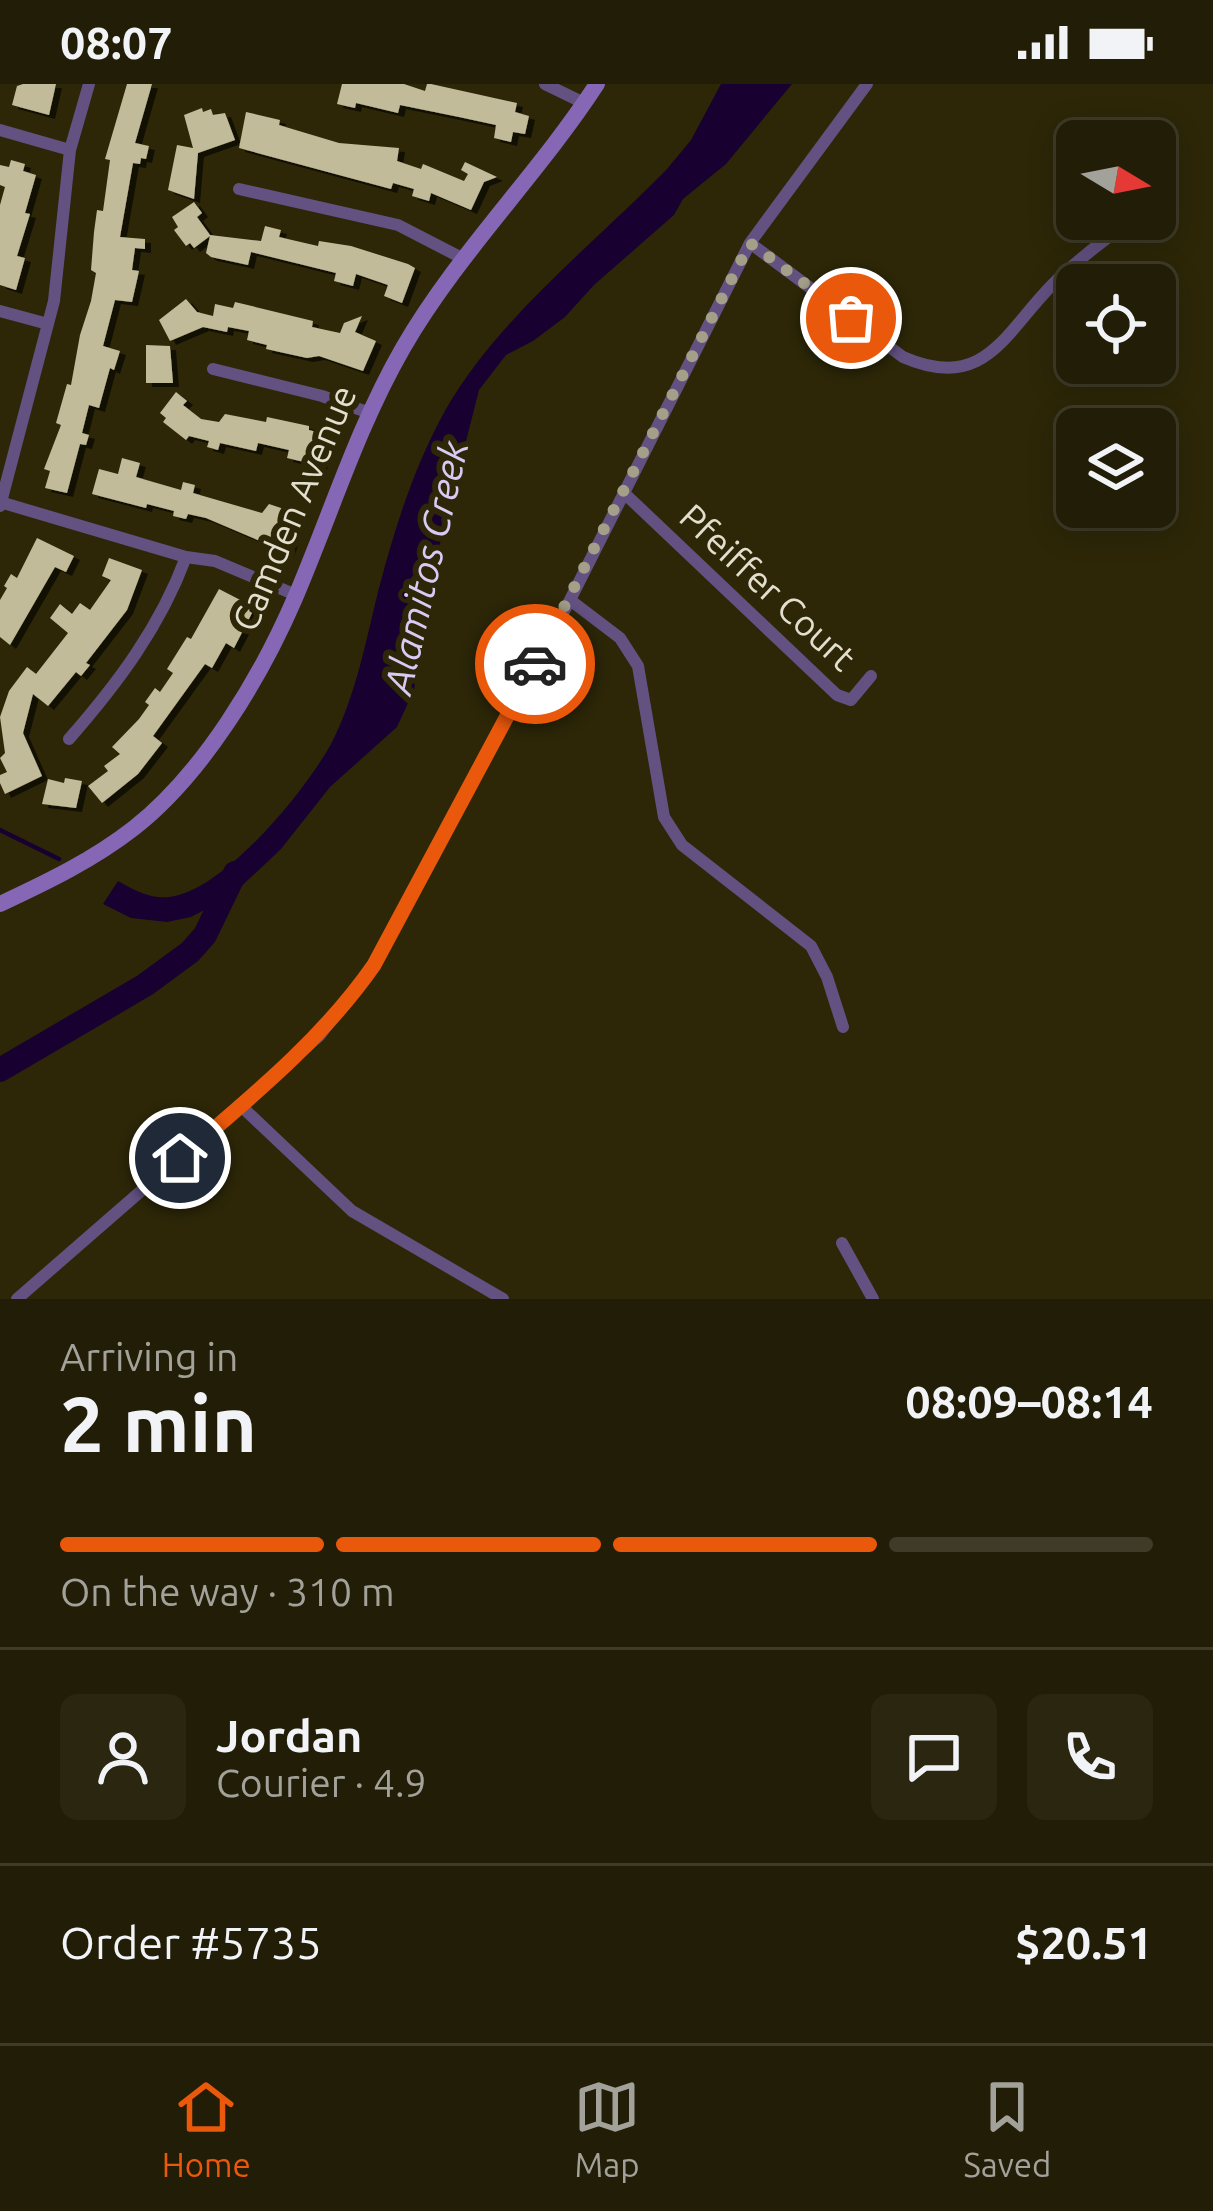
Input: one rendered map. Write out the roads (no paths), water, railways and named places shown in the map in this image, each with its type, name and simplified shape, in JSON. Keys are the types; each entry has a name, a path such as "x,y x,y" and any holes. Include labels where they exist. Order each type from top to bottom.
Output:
{"street":[{"path":"89,84 70,150 48,324 0,503 186,557 215,561 296,595"},
{"path":"545,84 584,103"},
{"name":"Camden Avenue","path":"0,904 86,861 139,824 192,768 232,713 296,595 368,412 405,345 462,258 597,84"},
{"path":"17,1299 319,1036 374,965 570,599 750,243 867,84"},
{"path":"0,130 70,150"},
{"path":"239,189 398,225 462,258"},
{"path":"750,243 903,357 936,368 953,368 977,362 998,349 1051,286 1107,240"},
{"path":"0,310 48,324"},
{"path":"213,369 368,412"},
{"name":"Pfeiffer Court","path":"623,492 837,695 851,700 871,676"},
{"path":"70,739 118,683 170,601 186,557"},
{"path":"570,599 620,638 638,666 664,817 682,845 811,946 843,1027"},
{"path":"241,1106 352,1211 503,1299"},
{"path":"842,1243 870,1298"}],"water":[{"path":"721,84 792,84 726,164 683,199 674,215 565,317 506,355 479,390 429,587 414,690 397,727 330,787 281,849 231,896 191,917 167,922 131,918 103,904 118,881 136,891 169,897 214,877 261,836 303,787 331,744 347,707 399,519 446,409 520,313 667,169 691,140"}],"waterway":[{"path":"0,830 59,859"},
{"name":"Alamitos Creek","path":"0,1070 145,985 190,952 205,935 235,873"}]}
